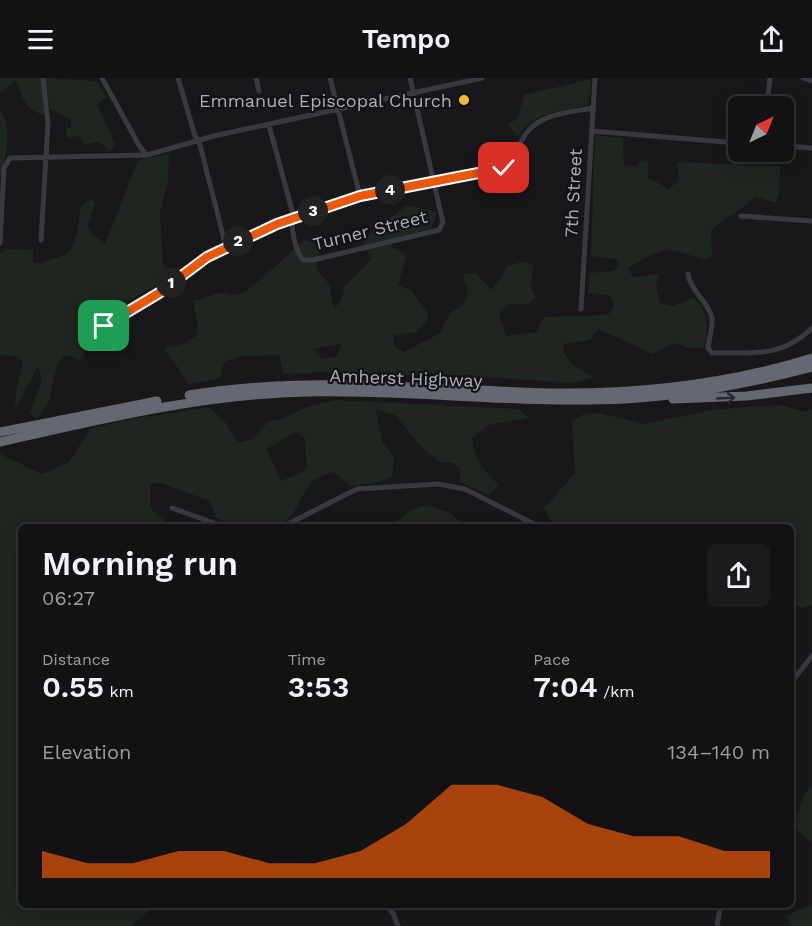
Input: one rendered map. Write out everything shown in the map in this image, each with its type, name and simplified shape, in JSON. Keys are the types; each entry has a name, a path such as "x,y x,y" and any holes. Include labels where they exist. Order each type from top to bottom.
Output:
{"highway":[{"path":"705,382 812,352"},
{"name":"Amherst Highway","path":"0,432 179,397 283,385 348,383 565,393 629,390 705,382 776,369 812,358"},
{"name":"Amherst Highway","path":"0,442 166,405 246,395 370,392 503,398 626,399 727,386 812,367"},
{"path":"626,399 718,398 812,388"}],"street":[{"path":"41,240 48,106 43,78"},
{"path":"102,78 140,147 147,155"},
{"path":"178,78 198,140 226,247"},
{"path":"256,78 259,91"},
{"path":"330,78 360,196"},
{"path":"410,78 434,182"},
{"path":"0,243 4,168 7,160 14,157 147,155 198,140 482,78"},
{"name":"7th Street","path":"581,309 594,78"},
{"path":"768,96 770,78"},
{"path":"803,78 812,81"},
{"path":"104,326 159,293 183,273 226,247 292,219 360,196 504,168 528,130 538,120 593,108"},
{"path":"269,125 293,214 292,219"},
{"path":"592,131 728,142"},
{"path":"794,147 812,148"},
{"name":"Turner Street","path":"292,219 300,258 306,261 401,240 441,228 443,222 434,182"},
{"path":"741,216 812,221"},
{"path":"688,274 692,288 711,314 712,324 708,350 712,352 757,354 773,352 801,337 812,328"},
{"path":"288,524 357,489 438,484 465,489 534,524"},
{"path":"172,508 216,524"},
{"path":"794,679 812,656"},
{"path":"388,908 393,913 398,926"},
{"path":"717,926 720,908"}],"shaded area":[{"path":"0,78 41,78 45,115 28,106 16,80 0,93"},
{"path":"45,78 97,81 106,97 97,104 115,144 109,152 98,143 85,145 80,136 67,138 66,128 71,128 71,119 50,109"},
{"path":"591,79 589,104 541,116 525,127 518,136 507,125 518,118 524,95"},
{"path":"0,111 7,125 7,134 6,152 0,177"},
{"path":"595,135 623,138 624,165 636,167 640,161 648,160 648,177 668,189 679,181 677,162 780,166 779,193 776,203 755,197 716,226 711,231 712,256 704,260 680,252 664,250 628,268 633,277 659,274 656,285 660,303 672,306 693,298 698,303 706,320 707,333 704,347 690,349 675,343 652,354 599,329 590,340 564,344 563,352 574,366 595,377 573,383 427,373 403,376 329,372 284,374 279,355 241,356 224,362 220,378 189,384 164,348 183,344 196,336 198,326 193,301 221,293 234,295 245,291 272,270 303,240 314,242 319,253 316,268 329,284 334,309 342,299 344,287 371,260 364,242 366,237 407,205 437,212 432,228 398,237 391,247 407,254 398,285 412,291 428,313 427,321 416,332 393,336 395,347 404,352 440,333 450,313 464,304 468,291 463,274 476,273 491,290 500,281 507,266 521,262 533,264 531,287 536,298 528,304 509,304 499,314 506,336 536,332 544,317 608,315 614,306 611,296 588,293 590,273 614,271 619,265 615,259 591,256","holes":["341,344 337,356 322,359 312,349"]},
{"path":"169,154 168,181 160,213 163,265 172,276 127,302 121,300 115,306 109,305 89,322 92,333 83,358 78,361 71,356 62,357 56,369 48,404 36,419 30,413 42,379 38,367 15,410 16,392 23,362 16,356 0,355 0,254 5,249 33,250 33,262 41,263 64,255 73,246 81,206 92,199 95,203 88,225 93,237 97,237 105,244 138,160"},
{"path":"337,400 519,409 529,418 489,425 472,438 480,464 499,485 489,495 460,482 460,468 452,462 440,462 423,449 395,415 376,410 382,442 394,457 392,477 375,483 351,486 334,472 325,475 308,486 294,512 279,524 235,524 225,521 216,518 210,501 163,484 150,483 150,508 168,524 18,524 18,908 152,908 132,926 0,926 0,454 42,474 69,462 90,429 125,420 209,407 225,422 238,443 252,439 269,421 285,418 307,407","holes":["293,433 299,433 305,439 307,468 281,481 267,449"]},
{"path":"781,405 805,412 812,409 812,605 802,608 794,605 794,524 556,524 551,521 544,508 575,473 572,421 584,414 599,413 645,424 718,409"},
{"path":"426,505 451,513 461,524 394,524 410,510"},
{"path":"812,783 812,843 794,828 794,812 798,812 804,795"},
{"path":"812,904 812,926 791,926 786,916"}],"place":[{"name":"Emmanuel Episcopal Church","path":"464,100"}],"route":[{"path":"104,326 159,293 207,257 258,231 360,196 504,168"}]}
